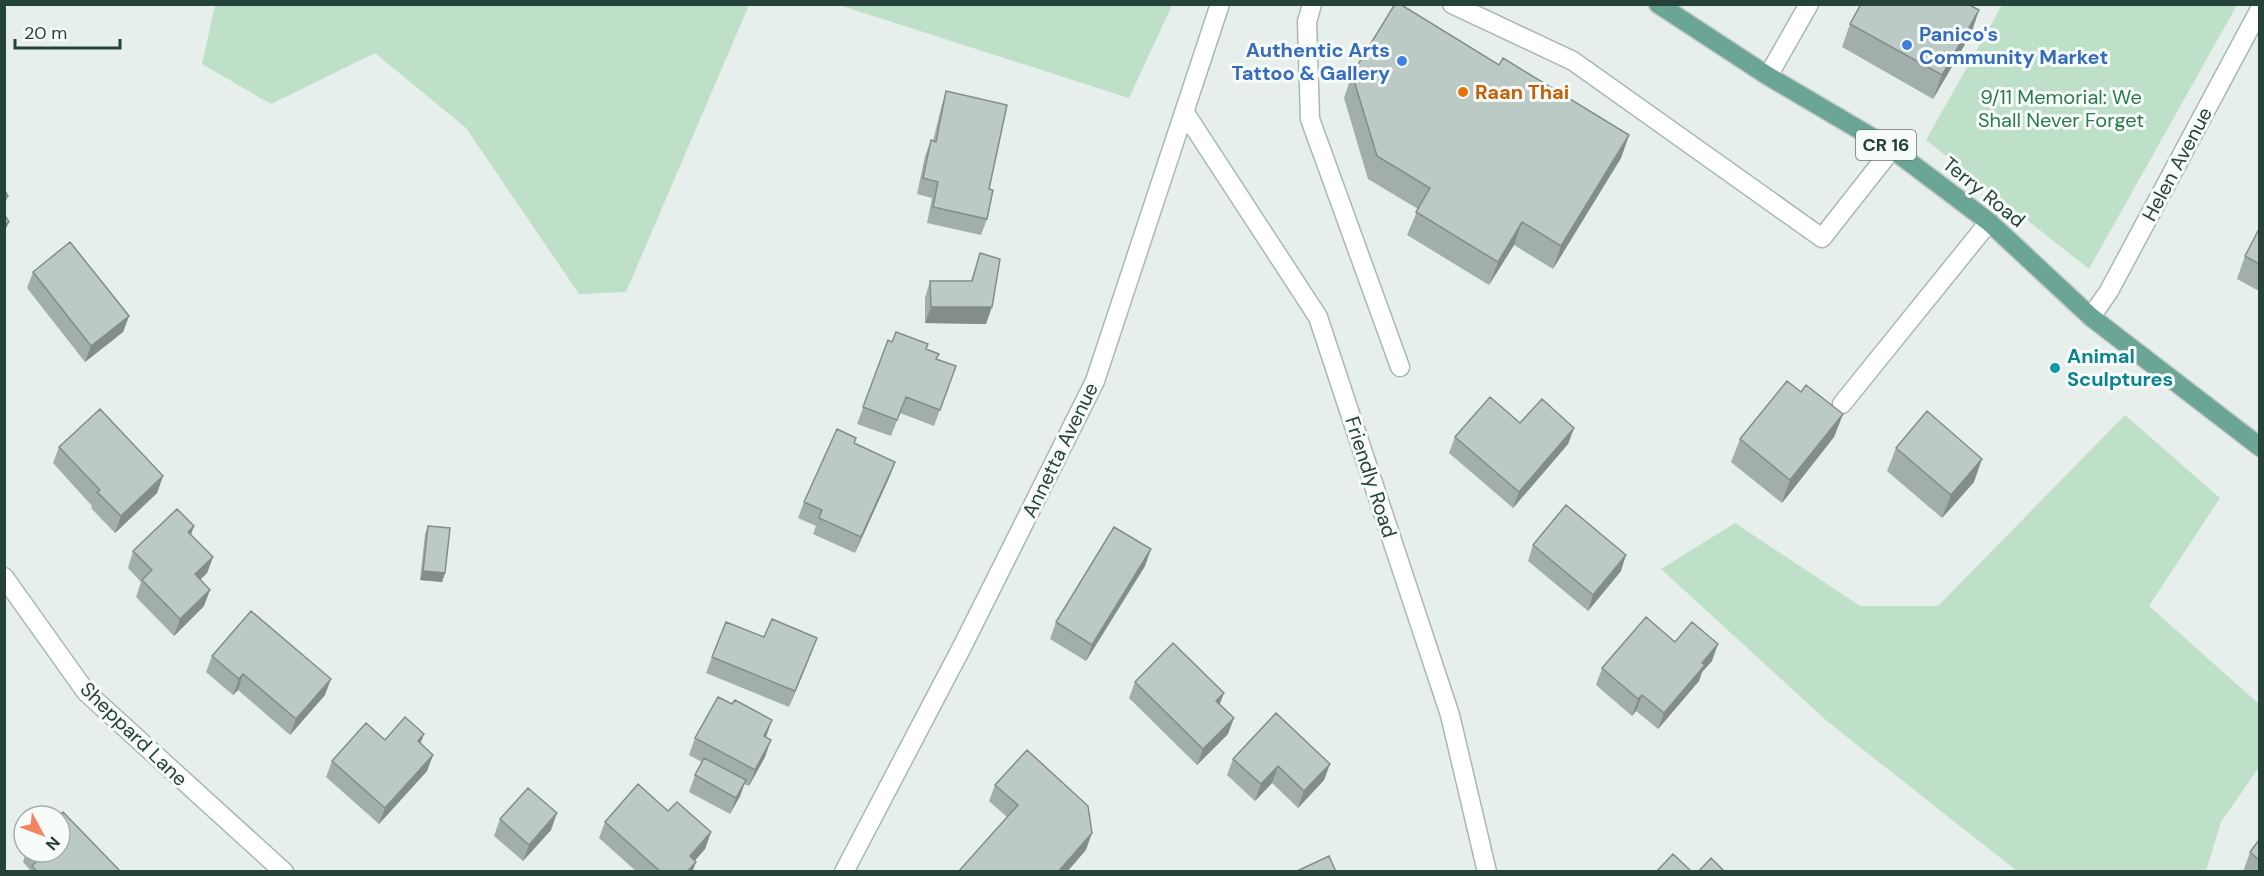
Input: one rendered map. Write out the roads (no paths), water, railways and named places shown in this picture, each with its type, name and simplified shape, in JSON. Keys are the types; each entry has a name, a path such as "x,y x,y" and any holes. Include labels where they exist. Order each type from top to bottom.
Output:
{"main road":[{"name":"Terry Road","path":"1658,4 1768,76 1892,149 1989,222 2091,317 2259,447"}],"street":[{"name":"Annetta Avenue","path":"843,872 963,645 1095,381 1220,4"},
{"path":"1311,4 1307,22 1310,119 1401,367"},
{"path":"1452,4 1573,61 1822,238 1892,149"},
{"path":"1768,76 1809,4"},
{"name":"Helen Avenue","path":"2091,317 2109,291 2259,9"},
{"name":"Friendly Road","path":"1185,113 1318,317 1450,715 1487,872"},
{"path":"1842,404 1989,222"},
{"name":"Sheppard Lane","path":"4,577 86,692 284,872"}],"place":[{"name":"Panico's Community Market","path":"1907,45"},
{"name":"Authentic Arts Tattoo & Gallery","path":"1402,61"},
{"name":"Raan Thai","path":"1463,92"},
{"name":"Animal Sculptures","path":"2055,368"}],"park label":[{"name":"9/11 Memorial: We Shall Never Forget","path":"2061,108"}]}
